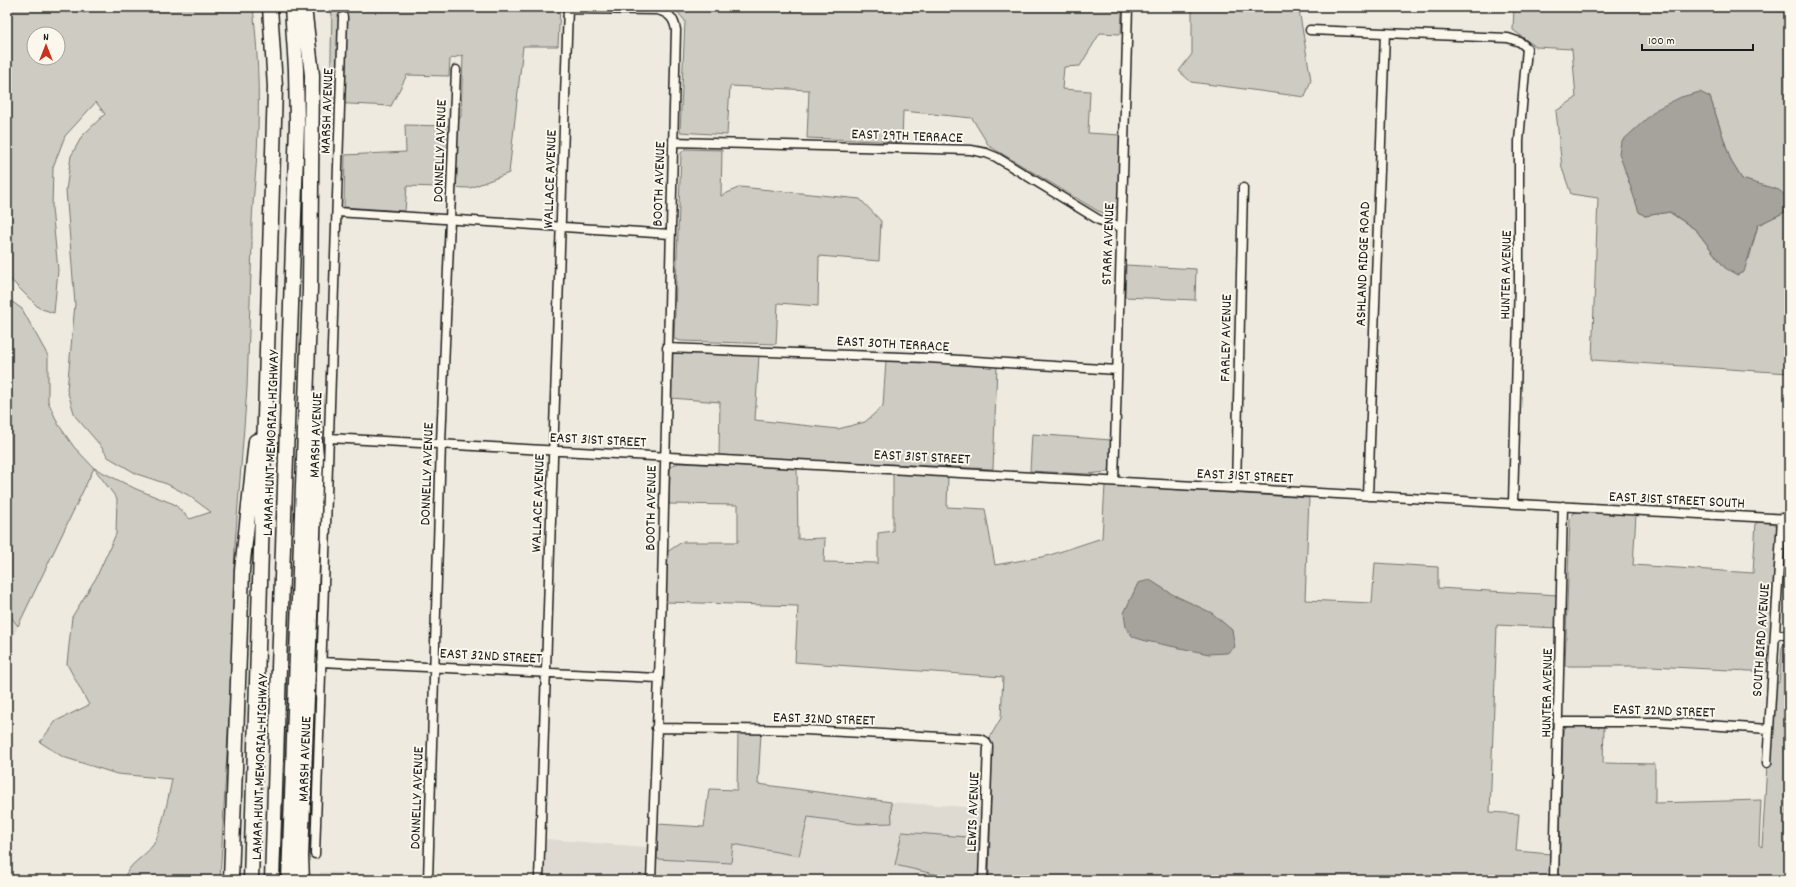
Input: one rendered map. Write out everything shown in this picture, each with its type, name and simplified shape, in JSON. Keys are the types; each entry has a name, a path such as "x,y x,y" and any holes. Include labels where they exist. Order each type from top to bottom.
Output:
{"highway":[{"name":"LAMAR HUNT MEMORIAL HIGHWAY","path":"251,880 275,87 270,7"},
{"name":"LAMAR HUNT MEMORIAL HIGHWAY","path":"272,880 297,124 296,69 292,7"},
{"path":"290,880 310,289 310,128 312,75 304,7"},
{"path":"302,880 301,849 316,456 312,411 306,389"},
{"path":"231,880 242,570 256,441 265,408"}],"street":[{"name":"STARK AVENUE","path":"1114,481 1128,7"},
{"name":"BOOTH AVENUE","path":"568,8 657,10 666,12 671,17 676,30 665,457 651,880"},
{"name":"WALLACE AVENUE","path":"540,880 568,8"},
{"name":"MARSH AVENUE","path":"315,854 343,17"},
{"path":"1310,30 1384,33"},
{"name":"HUNTER AVENUE","path":"1384,33 1508,38 1520,42 1527,48 1520,141 1519,282 1512,504"},
{"name":"ASHLAND RIDGE ROAD","path":"1368,496 1384,33"},
{"name":"DONNELLY AVENUE","path":"428,880 441,443 456,70"},
{"name":"EAST 29TH TERRACE","path":"673,142 966,150 986,153 996,157 1099,220 1121,227"},
{"name":"FARLEY AVENUE","path":"1236,488 1243,188"},
{"path":"337,212 670,234"},
{"name":"EAST 30TH TERRACE","path":"668,348 928,358 1117,370"},
{"name":"EAST 31ST STREET","path":"329,438 441,443 553,451 1512,504"},
{"name":"EAST 31ST STREET SOUTH","path":"1512,504 1785,519"},
{"name":"HUNTER AVENUE","path":"1554,880 1563,506"},
{"name":"SOUTH BIRD AVENUE","path":"1766,763 1785,519"},
{"path":"1775,634 1789,635"},
{"name":"EAST 32ND STREET","path":"321,662 658,678"},
{"name":"EAST 32ND STREET","path":"1559,722 1659,722 1769,729"},
{"name":"EAST 32ND STREET","path":"656,728 845,732 980,738 987,744"},
{"name":"LEWIS AVENUE","path":"983,880 987,744"}],"shaded area":[{"path":"7,7 253,7 258,67 258,128 252,215 247,388 235,544 231,678 220,880 124,880 132,865 149,850 156,839 165,813 172,779 117,774 63,757 40,742 56,721 89,705 67,664 72,617 96,578 116,534 117,499 94,468 136,489 174,504 190,519 211,512 188,495 167,484 137,474 108,457 100,445 75,416 67,390 75,304 66,190 71,156 82,136 105,114 96,102 65,136 53,167 52,208 58,270 54,313 39,308 7,276"},
{"path":"332,7 560,7 558,46 523,46 509,173 470,188 407,186 405,211 344,207 345,155 406,152 405,125 447,126 461,117 463,55 450,59 449,76 407,75 391,106 330,103"},
{"path":"669,7 1122,7 1121,34 1100,33 1080,66 1064,67 1062,89 1090,91 1088,133 1120,135 1119,203 1110,215 1098,211 989,146 972,118 903,111 902,142 807,138 809,90 730,86 727,135 680,132 685,21 676,10"},
{"path":"1192,7 1300,7 1299,10 1311,80 1305,97 1191,82 1179,71 1192,54"},
{"path":"1514,7 1746,7 1746,11 1789,12 1789,373 1592,360 1598,198 1571,194 1562,168 1556,111 1576,98 1572,49 1536,47 1513,30","holes":["1710,97 1731,161 1742,179 1759,185 1787,211 1758,225 1749,259 1725,268 1696,230 1669,212 1645,216 1639,212 1636,199 1625,172"]},
{"path":"1700,92 1710,97 1731,161 1742,179 1779,190 1787,197 1787,211 1758,225 1744,272 1737,275 1725,268 1696,230 1670,212 1645,216 1639,212 1619,153 1621,142 1657,109 1681,97"},
{"path":"685,149 722,150 721,196 740,187 860,199 881,221 879,261 819,256 818,306 778,303 776,344 681,341 674,339 681,153"},
{"path":"1126,265 1196,269 1195,300 1125,297"},
{"path":"7,298 22,309 48,356 48,401 58,424 74,447 94,468 18,626 7,612"},
{"path":"677,351 759,355 755,420 838,429 865,422 883,406 886,360 997,366 993,469 719,456 720,402 671,398 672,354"},
{"path":"1032,434 1111,440 1110,468 1107,472 1088,474 1030,471"},
{"path":"679,463 797,468 798,539 825,538 824,562 878,563 878,533 893,531 893,473 948,475 947,507 985,509 995,565 1047,556 1102,538 1105,485 1309,498 1305,600 1372,603 1375,563 1438,567 1438,588 1559,595 1557,628 1497,625 1490,812 1519,814 1516,851 1551,854 1550,880 989,880 992,748 990,737 1001,718 1003,677 795,662 798,606 666,602 667,552 682,542 738,542 738,505 669,504 670,469 673,465"},
{"path":"1581,511 1636,514 1633,565 1753,573 1756,522 1774,523 1777,527 1769,672 1652,666 1565,666 1570,518 1574,513"},
{"path":"1150,580 1172,594 1212,613 1232,630 1235,647 1227,653 1209,654 1133,637 1126,628 1124,613 1138,583"},
{"path":"7,612 18,626 7,649"},
{"path":"1789,642 1789,880 1559,880 1563,732 1565,728 1570,726 1604,727 1603,763 1655,764 1655,803 1761,800 1759,845 1762,847 1772,682 1779,683 1782,647 1785,643"},
{"path":"738,733 761,733 758,784 891,802 892,823 859,824 808,817 799,856 733,844 731,863 657,859 658,824 704,827 709,789 737,790"},
{"path":"891,802 981,808 980,838 902,832 895,865 960,880 656,880 657,859 731,863 732,844 799,856 808,817 859,824 892,823"},
{"path":"902,832 980,838 979,880 960,880 895,865"},
{"path":"546,839 646,847 645,880 543,880"},
{"path":"320,872 534,880 320,880"}],"railway":[{"path":"73,7 85,12"}]}
